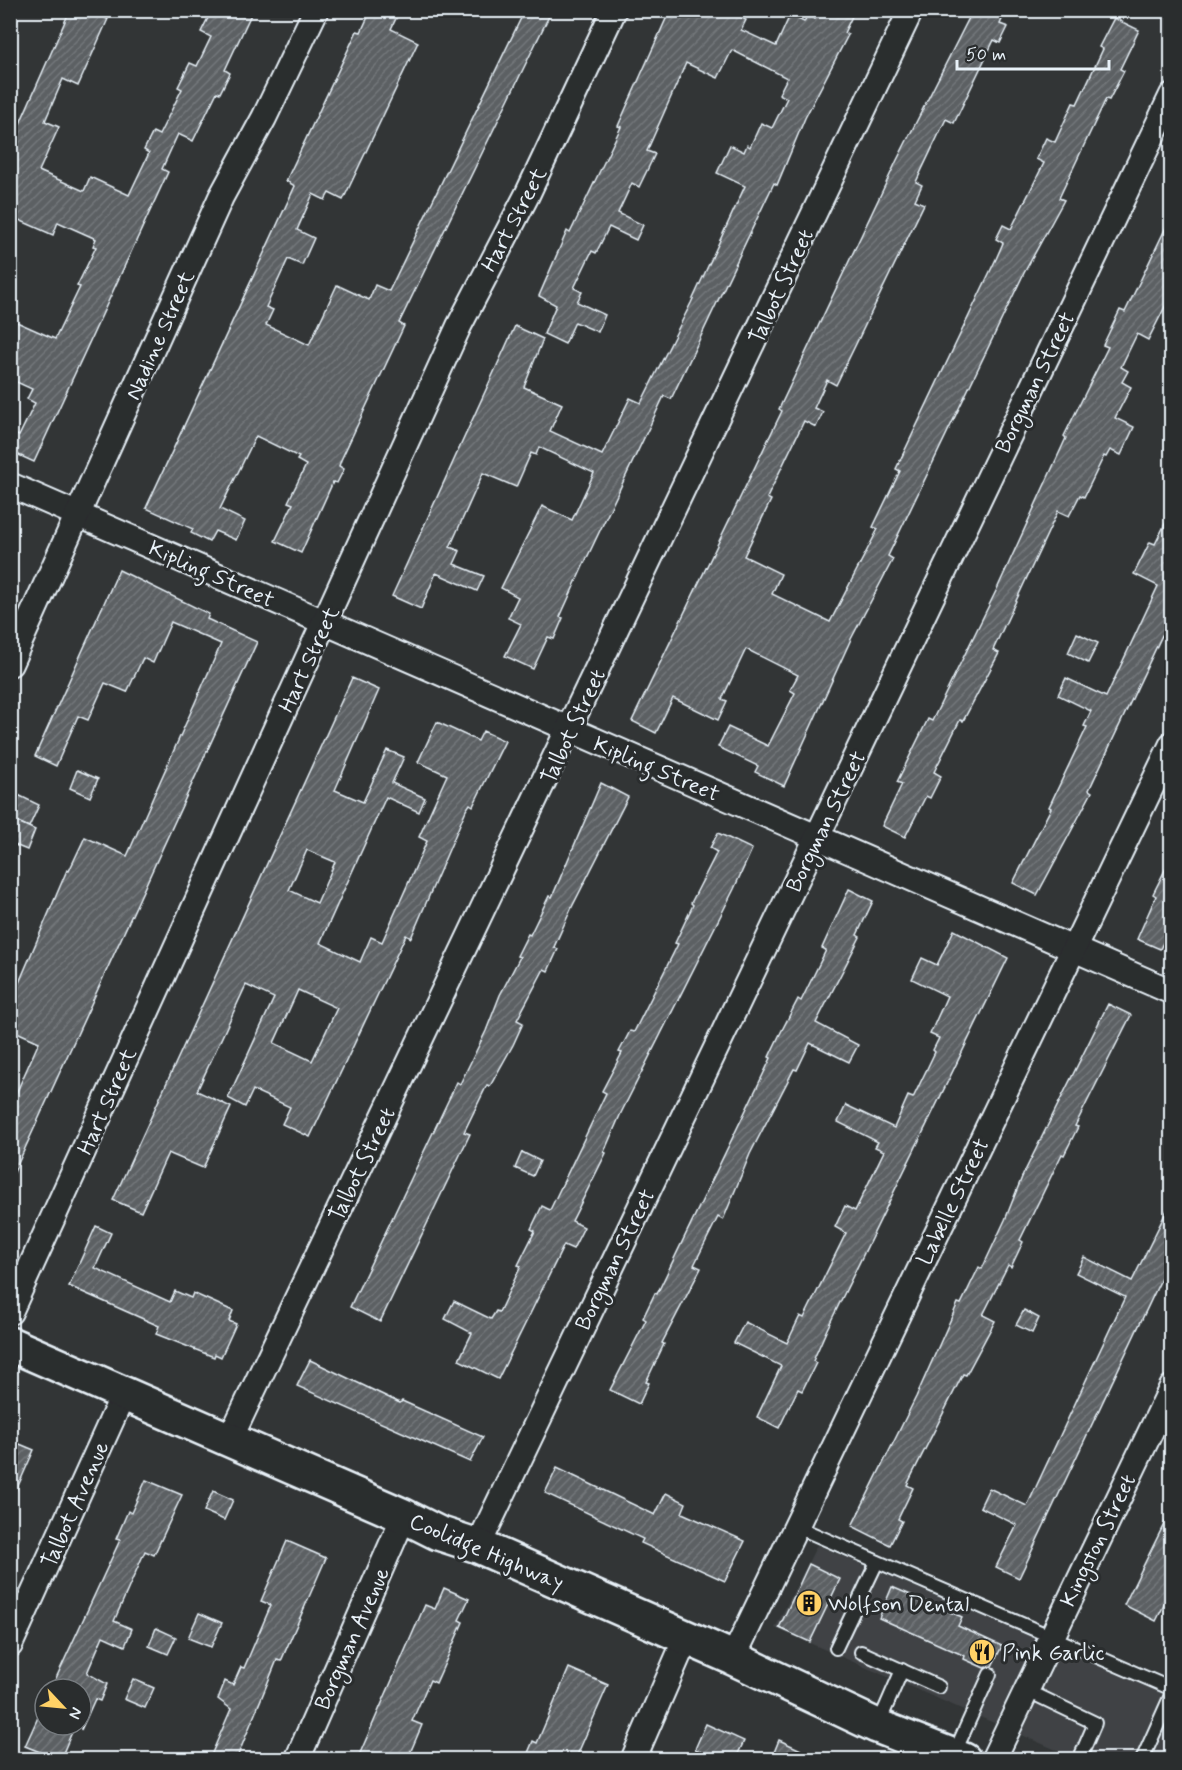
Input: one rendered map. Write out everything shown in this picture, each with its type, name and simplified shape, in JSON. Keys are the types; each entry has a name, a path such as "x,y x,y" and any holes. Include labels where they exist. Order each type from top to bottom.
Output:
{"main road":[{"name":"Coolidge Highway","path":"10,1344 123,1395 230,1439 438,1533 478,1546 733,1658 877,1726 958,1757"}],"street":[{"name":"Nadine Street","path":"10,664 222,197 316,10"},
{"name":"Hart Street","path":"10,1312 475,291 527,195 614,10"},
{"name":"Talbot Street","path":"230,1439 570,730 911,10"},
{"name":"Borgman Street","path":"478,1546 1172,95"},
{"name":"Kipling Street","path":"10,485 1172,992"},
{"name":"Labelle Street","path":"733,1658 1172,744"},
{"name":"Kingston Street","path":"993,1760 1172,1387"},
{"name":"Talbot Avenue","path":"10,1645 123,1395"},
{"name":"Borgman Avenue","path":"297,1760 404,1516"},
{"path":"633,1760 686,1638"}],"lane":[{"path":"795,1526 1051,1636 1171,1696 1142,1760"},
{"path":"836,1648 876,1562"},
{"path":"861,1652 939,1687"},
{"path":"877,1726 902,1670"},
{"path":"958,1757 990,1674"},
{"path":"1026,1690 1095,1723 1079,1760"}],"shaded area":[{"path":"817,1545 1171,1697 1171,1759 1077,1759 775,1628"}],"building":[{"path":"70,10 101,10 99,15 108,19 78,86 63,79 45,121 59,127 39,171 84,191 90,177 129,195 149,153 144,150 153,132 159,135 182,89 178,87 190,63 197,66 211,37 201,32 212,10 253,10 225,70 230,73 220,93 217,92 193,141 178,134 162,169 168,172 34,462 10,451 10,432 19,436 35,403 27,399 32,389 10,379 10,319 55,339 80,287 77,286 96,247 93,246 96,239 58,222 53,235 10,216 10,146"},
{"path":"371,10 400,10 391,29 418,42 343,200 329,193 325,200 313,194 297,230 314,238 302,265 288,259 266,307 273,310 266,325 309,345 337,285 369,300 375,285 389,291 522,16 526,10 552,10 399,323 404,326 341,460 339,466 344,469 337,483 333,482 301,553 275,541 293,504 288,502 306,465 297,460 299,457 256,436 220,509 245,521 236,540 215,531 209,542 191,533 193,529 146,508 295,186 286,181 357,31 361,32"},
{"path":"670,10 727,10 746,20 741,30 776,46 790,15 804,22 807,16 815,19 819,10 855,10 844,33 848,35 805,118 777,185 774,183 671,399 664,396 560,617 563,618 554,639 548,637 533,669 505,656 521,624 508,618 518,597 501,588 542,506 572,520 594,473 539,447 536,455 531,453 516,487 483,473 450,547 460,551 454,564 484,576 477,591 436,573 421,609 392,596 515,326 543,339 524,387 562,404 550,431 602,455 630,398 641,403 691,303 745,186 717,173 730,145 744,152 747,145 750,147 761,123 772,128 787,98 779,94 787,78 732,50 718,78 686,63 647,151 655,154 639,187 632,183 618,213 643,225 636,240 609,227 596,253 592,251 574,288 582,292 577,302 605,315 598,332 575,322 565,344 544,334 556,305 539,296 567,231 570,233 621,127 618,126"},
{"path":"973,10 1006,10 1000,24 1008,27 1000,43 994,40 954,123 946,119 916,182 922,185 915,200 924,204 836,385 827,380 814,408 823,412 816,427 804,421 767,498 771,500 744,556 781,574 772,594 830,622 878,529 873,527 900,471 896,469 1003,243 996,239 1003,225 1011,229 1044,163 1036,159 1046,138 1055,142 1073,103 1077,104 1103,49 1099,47 1114,18 1139,30 1120,69 1124,71 1109,100 1106,99 1059,198 1064,200 1024,273 888,556 893,559 851,639 784,786 755,772 758,766 718,747 728,727 768,746 795,693 790,690 798,675 746,649 722,699 727,701 718,720 673,698 656,733 632,721 782,411 779,409 897,160"},
{"path":"1172,215 1172,293 1148,340 1137,334 1121,367 1128,371 1122,382 1131,387 1115,418 1134,427 1121,455 1110,450 1106,457 1104,456 1084,497 1080,495 1069,516 1058,511 993,650 999,653 963,721 960,720 934,772 941,776 930,798 926,796 905,837 882,826 902,784 897,782 928,719 932,721 997,589 1066,438 1064,436 1108,347 1103,345 1120,310 1125,312"},
{"path":"1172,510 1172,614 1089,790 1092,792 1037,895 1013,883 1051,808 1049,807 1087,727 1084,726 1091,711 1058,695 1066,678 1106,697 1158,586 1134,574 1150,542 1155,544"},
{"path":"119,570 209,614 207,619 257,642 10,1181 10,1107 39,1042 10,1029 10,1004 67,870 69,871 85,837 127,856 221,644 171,622 153,663 143,658 127,692 105,683 88,720 78,716 56,766 35,756"},
{"path":"1077,633 1098,643 1088,663 1068,653"},
{"path":"352,678 379,690 335,790 363,802 387,750 404,757 392,783 425,798 419,812 386,797 320,943 360,962 371,937 382,942 427,841 419,837 447,775 418,762 437,722 478,741 483,731 505,741 473,806 470,804 466,810 411,938 406,935 310,1137 282,1124 290,1107 253,1090 245,1107 228,1098 274,998 246,985 197,1091 231,1107 203,1168 168,1153 141,1212 113,1200","holes":["307,850 335,862 317,903 289,890","298,990 337,1008 312,1061 274,1043"]},
{"path":"77,770 98,779 90,797 70,788"},
{"path":"601,783 628,797 572,907 554,947 558,949 548,971 544,969 517,1020 523,1023 513,1045 490,1086 487,1085 464,1132 470,1134 380,1322 350,1307 457,1082 460,1084 486,1031 500,995 520,957 517,956 549,896 552,897"},
{"path":"16,794 39,805 29,827 10,819 10,807"},
{"path":"18,822 35,830 27,850 10,843"},
{"path":"718,833 752,849 621,1113 604,1152 606,1153 572,1221 584,1227 573,1249 564,1245 498,1379 459,1360 472,1333 445,1319 454,1301 491,1319 496,1311 499,1312 521,1266 518,1265 535,1231 531,1229 542,1206 550,1210 606,1093 602,1091 622,1053 619,1052 630,1031 634,1032 678,944 675,943 693,905 691,903 717,852 710,848"},
{"path":"1172,856 1172,925 1160,949 1137,939 1156,896 1153,894"},
{"path":"849,889 873,901 857,935 860,937 816,1023 858,1045 849,1062 810,1043 797,1070 794,1069 750,1154 723,1220 718,1217 694,1265 701,1268 662,1343 664,1344 646,1382 649,1383 639,1404 610,1390 646,1320 643,1318 655,1293 657,1294 771,1058 769,1057 779,1036 798,999 801,1001 826,950 822,948"},
{"path":"954,930 1008,958 827,1329 813,1361 816,1363 802,1391 798,1389 779,1428 757,1417 781,1366 734,1343 745,1322 787,1343 800,1316 804,1318 846,1233 835,1227 845,1206 855,1211 884,1151 875,1147 878,1142 838,1122 846,1105 894,1128 908,1096 913,1098 935,1052 933,1050 939,1038 930,1034 947,996 912,979 922,958 937,965"},
{"path":"1108,1004 1131,1015 1075,1126 1078,1127 1064,1155 1062,1154 1020,1240 1023,1242 1011,1267 1008,1265 983,1315 995,1321 966,1375 963,1374 907,1485 913,1488 898,1519 902,1521 890,1545 852,1526 916,1397 958,1303 961,1304 979,1267 982,1269 1022,1177"},
{"path":"522,1152 540,1161 533,1176 515,1168"},
{"path":"1172,1200 1172,1256 1019,1578 996,1567 1017,1525 980,1507 989,1488 1027,1506 1125,1297 1076,1273 1084,1257 1132,1281"},
{"path":"96,1226 111,1233 95,1268 170,1302 175,1291 191,1298 193,1293 233,1311 229,1321 236,1324 221,1357 215,1354 214,1357 156,1334 159,1326 69,1286"},
{"path":"1024,1310 1039,1318 1032,1333 1016,1325"},
{"path":"310,1360 400,1403 402,1401 483,1437 470,1462 297,1386"},
{"path":"10,1440 34,1450 10,1504"},
{"path":"557,1468 655,1515 666,1493 686,1503 682,1513 745,1541 725,1581 641,1543 643,1539 545,1493"},
{"path":"146,1480 182,1495 154,1555 145,1551 114,1621 132,1629 125,1646 103,1636 87,1673 107,1684 100,1701 95,1699 93,1703 93,1677 57,1677 120,1540 116,1539 128,1511 131,1513"},
{"path":"213,1491 233,1500 224,1520 204,1511"},
{"path":"1172,1508 1172,1589 1156,1621 1124,1605"},
{"path":"287,1541 326,1558 281,1661 277,1660 236,1760 209,1760 231,1709 218,1699 225,1681 233,1685 241,1667 244,1668 271,1605 261,1601"},
{"name":"Wolfson Dental","path":"809,1564 840,1579 810,1642 779,1628"},
{"path":"892,1587 962,1617 958,1626 1002,1646 992,1666 984,1668 964,1659 965,1656 879,1618"},
{"path":"444,1588 469,1599 459,1620 463,1622 436,1683 430,1680 412,1721 422,1725 407,1760 357,1760 425,1605 435,1609"},
{"path":"199,1613 222,1623 211,1647 188,1638"},
{"path":"156,1628 176,1637 168,1654 149,1646"},
{"path":"569,1668 608,1685 575,1760 525,1760 533,1741 537,1743"},
{"path":"133,1679 154,1688 145,1708 124,1699"},
{"path":"706,1724 744,1741 735,1760 720,1760 695,1749"},
{"path":"33,1728 33,1737 70,1737 60,1760 25,1746"},
{"path":"779,1740 823,1760 771,1760"}],"place":[{"name":"Wolfson Dental","path":"809,1603"},
{"name":"Pink Garlic","path":"982,1652"}]}
